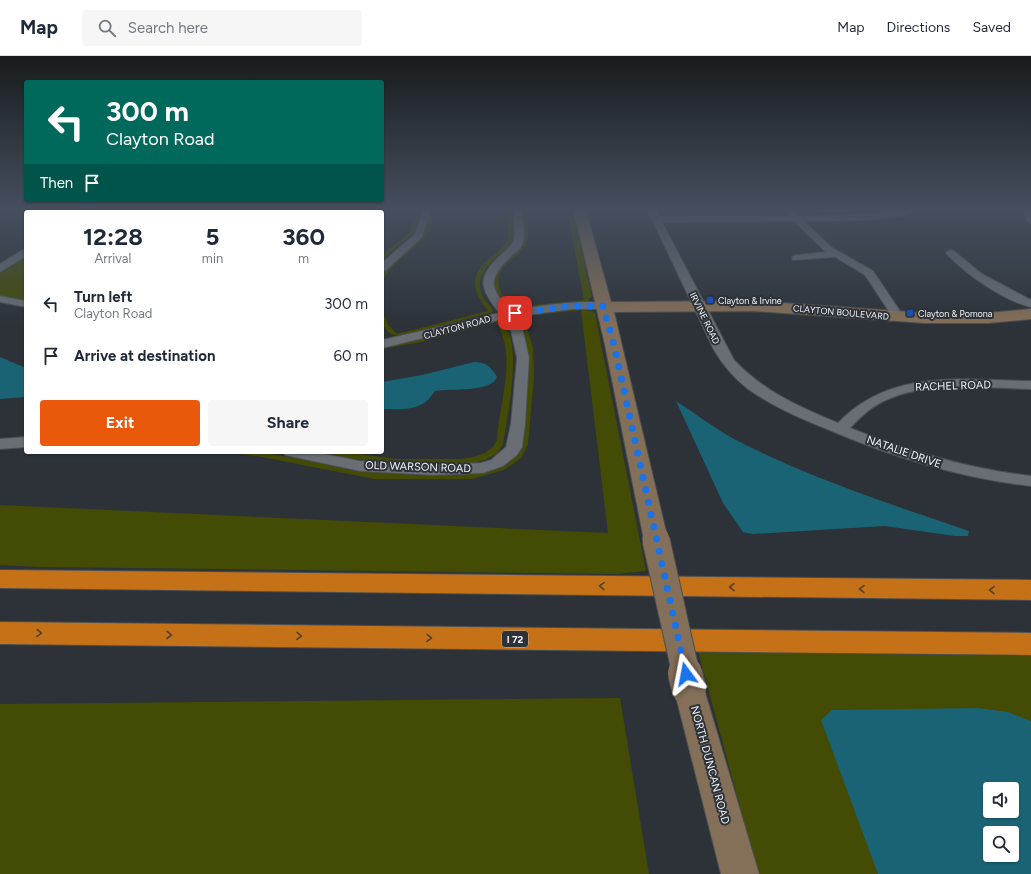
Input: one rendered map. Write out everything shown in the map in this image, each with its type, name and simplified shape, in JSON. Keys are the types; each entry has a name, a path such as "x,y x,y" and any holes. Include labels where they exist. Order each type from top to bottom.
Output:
{"highway":[{"path":"0,579 1031,590"},
{"name":"I 72","path":"0,633 1031,644"}],"main road":[{"name":"NORTH DUNCAN ROAD","path":"589,249 614,345 689,689 740,874"},
{"name":"CLAYTON BOULEVARD","path":"603,306 620,308 687,307 699,305 780,307 898,317 958,319 1031,314"}],"street":[{"path":"384,266 403,249"},
{"path":"505,315 490,293 488,279 494,266 514,249"},
{"name":"IRVINE ROAD","path":"671,249 728,362 754,386 782,404"},
{"path":"830,249 869,273 898,317"},
{"path":"0,269 24,252"},
{"path":"951,253 983,279 1031,304"},
{"path":"797,258 836,254"},
{"path":"0,299 24,304"},
{"name":"CLAYTON ROAD","path":"386,343 505,315 544,309 603,306"},
{"name":"OLD WARSON ROAD","path":"301,454 360,466 386,469 472,470 497,463 505,458 514,447 522,373 521,344 517,331 505,315"},
{"name":"RACHEL ROAD","path":"841,429 869,404 887,394 909,388 939,385 1031,385"},
{"name":"NATALIE DRIVE","path":"782,404 841,429 931,463 997,477 1031,481"},
{"path":"0,444 24,442"}],"green space":[{"path":"389,249 394,249 384,257 384,253"},
{"path":"408,249 413,249 392,267 384,279 384,270"},
{"path":"501,249 506,249 486,269 482,275 480,283 484,299 491,306 493,312 407,334 395,335 387,331 384,326 384,315 389,326 397,334 488,311 478,296 475,282 479,269"},
{"path":"523,249 503,268 499,279 500,291 512,307 584,300 574,249 582,249 592,296 587,302 510,308 505,306 498,299 494,290 493,274 517,250"},
{"path":"24,255 24,300 0,296 0,273"},
{"path":"575,309 591,311 595,313 646,571 617,574 42,567 0,565 0,505 608,533 581,310 518,317 527,328 533,348 534,377 528,444 521,458 504,470 472,479 374,479 241,454 272,454 317,462 348,470 394,474 465,474 487,471 504,463 527,352 527,344 515,319 516,316 528,313"},
{"path":"491,320 498,320 507,329 511,340 513,353 512,386 503,445 496,454 485,460 470,464 389,463 347,458 330,454 360,454 396,459 461,459 474,457 485,453 493,447 497,440 507,364 506,350 496,322 422,342 384,349 384,347 442,334"},
{"path":"698,651 1031,656 1031,874 758,874"},
{"path":"620,698 649,874 0,874 0,704"}],"water":[{"path":"0,357 24,367 24,397 0,399"},
{"path":"474,362 485,364 493,370 497,377 487,386 479,388 435,391 430,398 419,406 403,409 384,409 384,382 422,375"},
{"path":"676,401 727,435 762,453 850,490 969,531 968,536 955,536 885,526 752,534 743,532 723,503"},
{"path":"978,708 1008,712 1031,721 1031,874 878,874 821,720 832,710"}],"place":[{"name":"Clayton & Irvine","path":"710,300"},
{"name":"Clayton & Pomona","path":"910,313"}],"route":[{"path":"515,313 572,306 603,306 614,345 686,674"}]}
